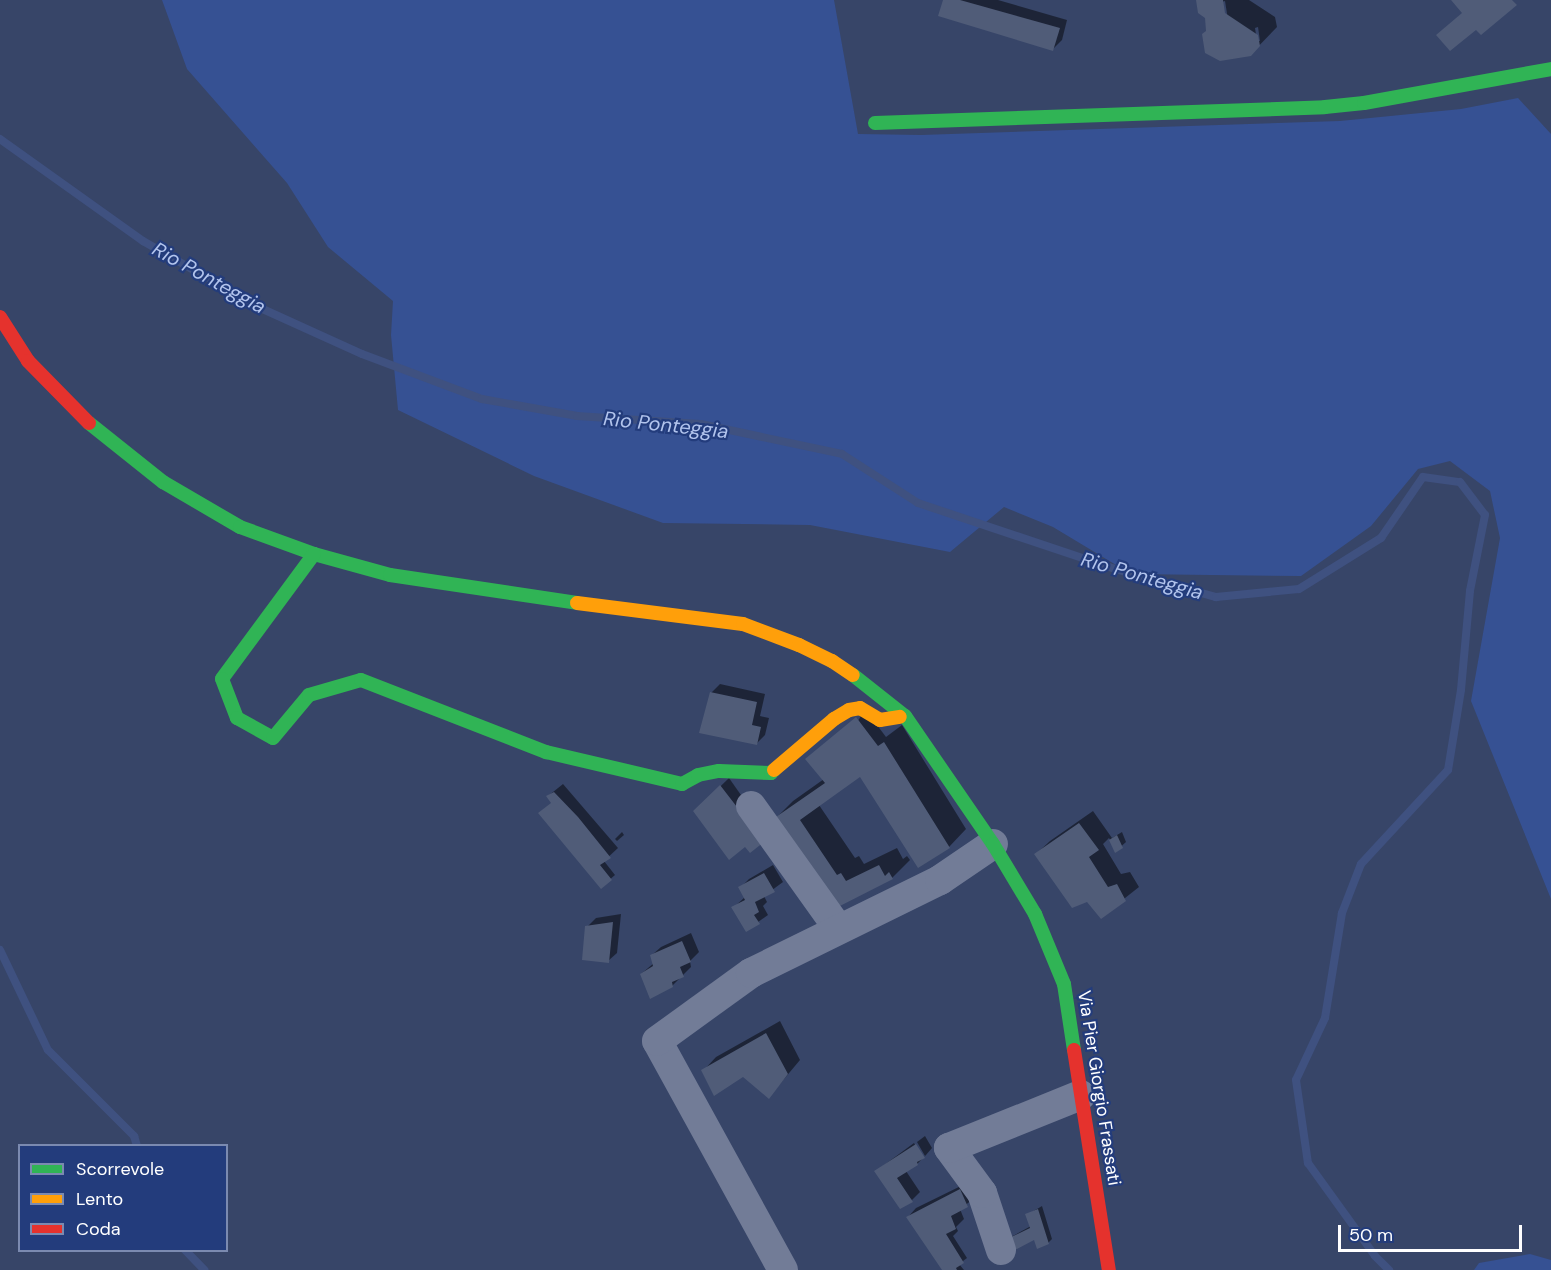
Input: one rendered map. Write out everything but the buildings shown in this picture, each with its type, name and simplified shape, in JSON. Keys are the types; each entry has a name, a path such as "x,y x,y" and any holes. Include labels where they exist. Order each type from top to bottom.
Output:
{"street":[{"path":"875,123 1325,107 1364,103 1551,69"},
{"name":"Via Pier Giorgio Frassati","path":"0,316 28,361 92,426 163,482 240,527 314,554 390,575 541,598 743,624 800,645 832,661 905,716 993,844 1035,914 1064,984 1109,1270"},
{"path":"314,554 222,679 237,718 273,738 309,695 361,680 546,752 682,784 698,775 719,771 771,774 834,719 849,710 860,708 880,720 905,716"},
{"path":"751,806 838,928"},
{"path":"783,1270 657,1041 752,973 838,928 940,880 993,844"},
{"path":"1001,1250 982,1193 949,1148 1081,1095"}],"shaded area":[{"path":"162,0 834,0 858,134 921,135 1340,121 1461,109 1518,98 1551,134 1551,899 1471,701 1500,538 1490,491 1450,461 1418,469 1371,526 1301,576 1131,574 1053,527 1004,507 950,552 810,525 663,523 534,476 398,410 391,335 393,301 328,247 287,183 187,69"},
{"path":"1530,1254 1551,1260 1551,1270 1474,1270 1479,1263"}],"waterway":[{"name":"Rio Ponteggia","path":"0,139 143,241 256,306 362,354 482,399 577,416 701,424 842,454 918,503 1115,569 1216,597 1299,589 1381,538 1423,477 1460,482 1485,515 1470,591 1461,690 1448,770 1361,864 1342,913 1325,1018 1296,1080 1308,1163 1375,1256 1389,1270"},
{"path":"0,950 48,1050 134,1136 136,1144"},
{"path":"187,1252 204,1270"}],"traffic: fast":[{"path":"875,123 1325,107 1364,103 1551,69"},
{"path":"89,423 163,482 240,527 314,554 390,575 577,603"},
{"path":"314,554 222,679 237,718 273,738 309,695 361,680 546,752 682,784 698,775 719,771 771,773 774,770"},
{"path":"853,675 905,716 993,844 1035,914 1064,984 1074,1050"}],"traffic: slow":[{"path":"577,603 743,624 799,645 832,661 853,675"},
{"path":"774,770 834,719 849,710 860,708 880,720 900,717"}],"traffic: jam":[{"path":"0,317 28,361 89,423"},
{"path":"1074,1050 1109,1270"}]}
